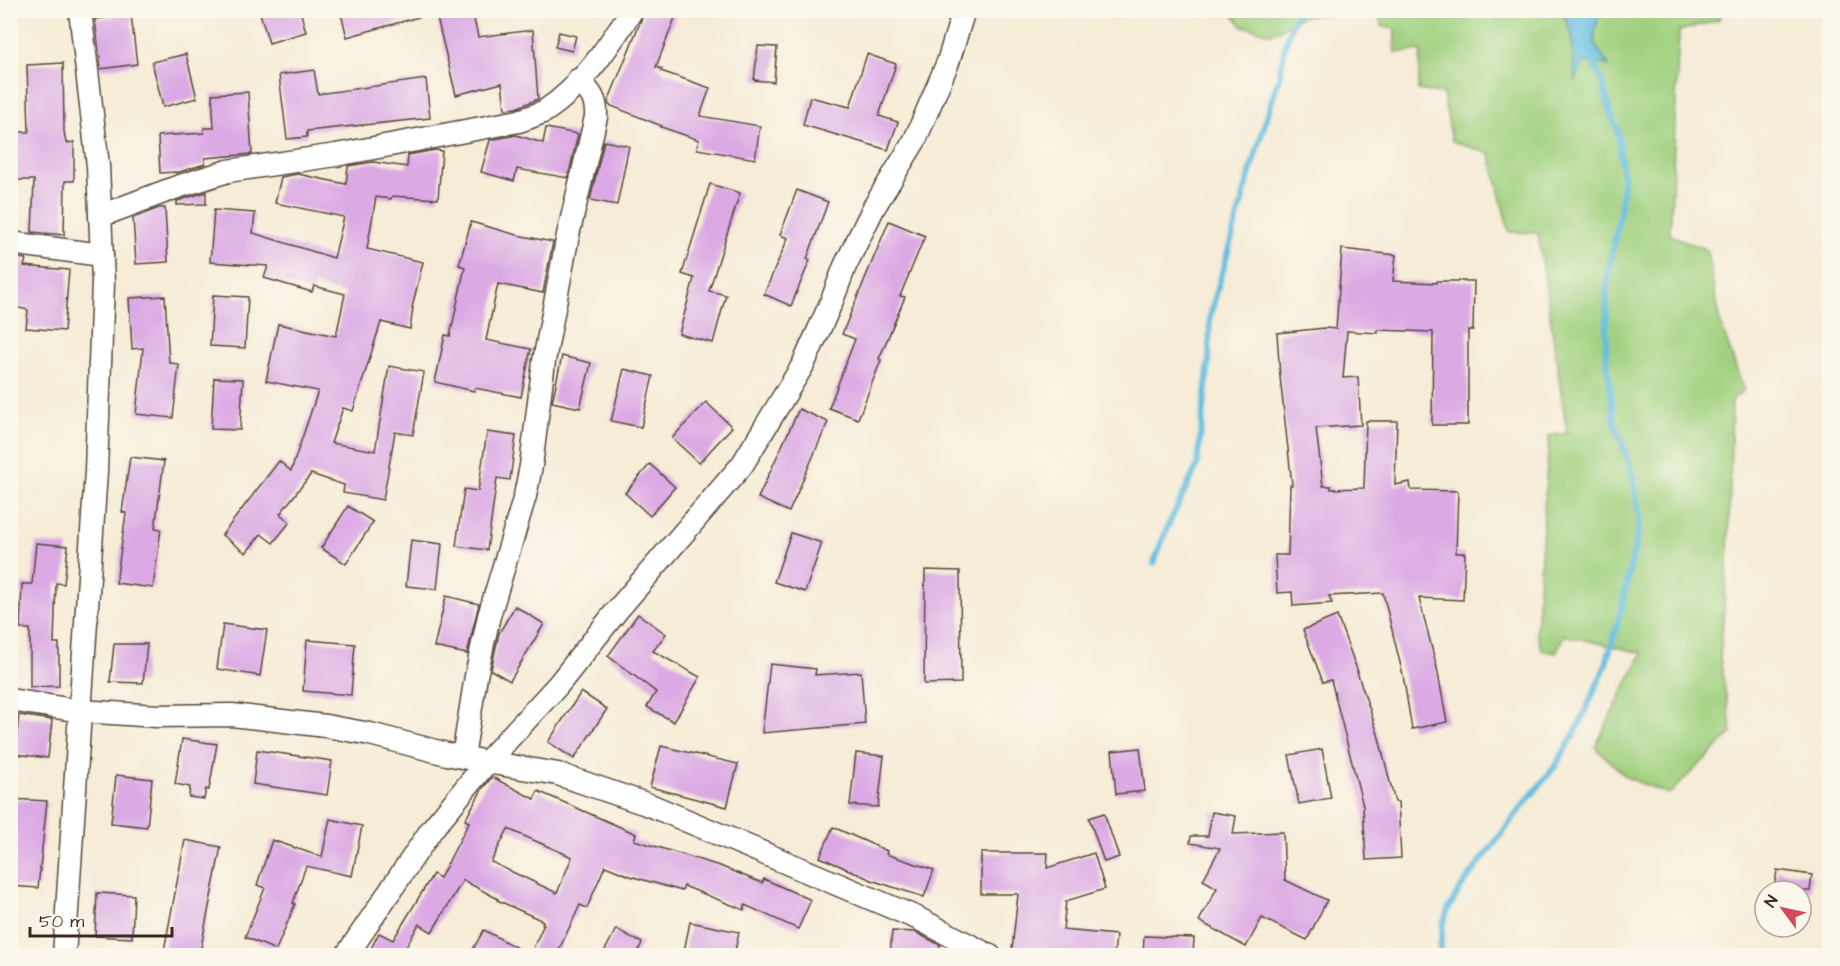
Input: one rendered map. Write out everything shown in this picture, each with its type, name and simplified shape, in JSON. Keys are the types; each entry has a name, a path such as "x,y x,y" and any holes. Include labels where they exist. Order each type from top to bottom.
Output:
{"street":[{"path":"64,956 81,711 104,282 98,166 80,10"},
{"path":"100,216 177,187 228,171 336,155 519,121 544,112 562,98 595,64 632,10"},
{"path":"346,956 432,829 487,762 558,685 619,609 742,465 803,365 845,266 869,217 915,140 948,63 964,10"},
{"path":"463,757 476,676 489,616 525,496 546,350 568,235 596,117 597,106 594,97 578,80"},
{"path":"10,243 102,255"},
{"path":"10,700 81,711 157,716 232,715 268,719 360,732 447,754 558,774 652,806 917,918 990,956"}],"green space":[{"path":"1241,10 1347,11 1344,14 1304,16 1272,34 1243,26 1234,17"},
{"path":"1379,11 1562,11 1572,35 1575,80 1584,62 1608,65 1598,51 1594,40 1595,27 1601,11 1721,11 1719,20 1679,31 1670,235 1707,250 1719,319 1744,391 1732,399 1728,559 1720,658 1732,733 1669,794 1628,778 1595,747 1642,653 1564,635 1556,653 1542,650 1536,633 1549,436 1567,433 1538,233 1509,232 1490,154 1452,141 1443,94 1418,90 1421,50 1395,53 1395,29 1381,26"}],"water":[{"path":"1562,11 1601,11 1594,40 1609,65 1584,62 1575,82 1572,35"}],"building":[{"path":"259,10 300,10 306,32 269,43"},
{"path":"340,10 425,10 426,15 347,37"},
{"path":"435,10 472,10 478,37 533,30 538,99 516,108 505,109 502,83 456,95"},
{"path":"645,10 678,10 656,67 662,69 661,71 710,88 700,116 760,126 755,159 697,149 699,140 609,105 608,102"},
{"path":"131,15 137,64 101,69 95,19"},
{"path":"559,32 576,36 572,51 555,47"},
{"path":"758,46 777,47 774,82 754,80"},
{"path":"186,54 197,98 163,107 152,62"},
{"path":"867,54 896,64 879,116 898,122 888,150 803,125 810,97 850,107"},
{"path":"63,63 64,131 66,143 74,142 74,181 65,181 64,235 32,232 34,180 10,180 10,132 29,132 27,65"},
{"path":"314,70 318,94 426,79 430,118 307,131 307,137 287,139 279,75"},
{"path":"248,92 252,154 205,158 205,164 176,173 160,173 158,136 204,133 204,128 214,128 212,94"},
{"path":"546,128 578,134 568,178 517,169 514,181 481,172 490,140 516,135 543,143"},
{"path":"604,141 629,146 617,205 590,200"},
{"path":"435,150 442,151 438,199 376,197 367,249 423,262 412,308 410,329 381,322 353,411 343,408 331,443 375,451 389,366 424,372 413,435 395,432 383,500 343,493 344,485 311,474 280,514 290,522 273,543 261,534 246,553 222,535 279,461 291,471 318,391 266,381 278,324 336,336 345,294 314,286 312,292 264,278 268,266 210,262 214,210 255,213 253,233 334,258 344,217 275,203 281,177 298,174 346,184 348,166 373,162 407,167 408,155"},
{"path":"710,184 740,193 709,291 726,295 713,343 679,334 694,278 682,274"},
{"path":"797,190 828,202 807,259 810,260 791,306 764,294 788,238 780,235"},
{"path":"206,192 206,204 177,205 177,201"},
{"path":"165,208 168,262 136,264 133,218"},
{"path":"889,221 925,236 900,296 905,297 879,359 881,360 858,419 829,408 855,339 842,334"},
{"path":"471,222 553,242 543,293 498,284 486,340 531,349 521,397 475,388 474,391 435,382 445,335 450,336 465,267 459,265"},
{"path":"1342,249 1396,255 1393,281 1437,283 1437,281 1474,281 1473,330 1468,330 1468,425 1432,425 1433,332 1378,330 1378,333 1347,331 1343,378 1358,377 1361,425 1316,428 1323,486 1331,486 1331,489 1364,488 1366,421 1397,421 1395,485 1410,482 1411,490 1458,491 1456,553 1465,553 1463,600 1419,598 1437,668 1447,722 1412,729 1403,675 1383,593 1329,596 1332,603 1293,606 1292,592 1277,593 1275,555 1288,555 1290,485 1292,485 1277,333 1336,329"},
{"path":"10,257 26,259 24,266 69,270 64,331 26,328 28,310 10,306"},
{"path":"213,295 248,297 245,348 210,346"},
{"path":"165,296 169,363 179,364 173,418 136,414 143,348 132,349 129,298"},
{"path":"562,356 591,363 580,408 552,402"},
{"path":"624,369 653,376 641,427 611,421"},
{"path":"214,378 243,379 240,430 211,429"},
{"path":"706,402 732,427 699,463 672,438"},
{"path":"799,409 828,422 789,512 758,498"},
{"path":"487,432 516,436 510,480 497,478 487,550 456,546 464,489 478,491"},
{"path":"130,457 164,461 155,528 161,529 153,588 116,583 126,513 122,512"},
{"path":"650,464 675,487 650,516 625,493"},
{"path":"348,506 373,522 346,564 321,548"},
{"path":"791,533 822,543 805,592 774,582"},
{"path":"411,540 442,544 437,589 406,586"},
{"path":"36,543 68,546 64,584 56,583 54,643 59,643 59,686 30,687 30,629 20,629 22,584 32,584"},
{"path":"925,570 960,571 961,683 924,684"},
{"path":"446,596 479,604 467,654 434,647"},
{"path":"515,606 544,624 510,681 491,670 499,633"},
{"path":"638,614 666,634 653,651 700,677 674,722 647,707 656,692 608,656"},
{"path":"1337,616 1378,734 1395,802 1398,802 1401,858 1366,860 1363,806 1331,680 1323,682 1303,630"},
{"path":"223,624 267,630 260,676 217,669"},
{"path":"307,640 355,644 351,695 303,691"},
{"path":"114,644 147,644 143,683 110,682"},
{"path":"770,664 816,669 815,675 861,672 865,724 762,733"},
{"path":"581,692 607,709 574,759 548,742"},
{"path":"19,715 52,720 48,758 15,754"},
{"path":"182,739 217,744 209,790 206,789 204,799 189,797 190,787 175,784"},
{"path":"661,746 738,764 727,807 650,787"},
{"path":"1140,748 1145,791 1116,794 1112,751"},
{"path":"1322,749 1331,798 1299,804 1289,755"},
{"path":"257,750 332,761 327,795 253,784"},
{"path":"856,753 884,756 878,807 850,805"},
{"path":"116,775 152,779 147,827 111,823"},
{"path":"492,777 534,799 538,791 636,834 634,840 720,866 762,883 764,879 811,900 798,929 745,905 744,910 684,886 682,891 605,866 587,908 580,905 556,956 469,956 484,930 530,955 544,924 542,924 543,921 497,900 463,880 432,932 419,924 406,947 422,956 367,956 379,933 393,940 433,874 440,878 469,822 465,820","holes":["508,829 572,857 557,893 491,862"]},
{"path":"10,799 47,801 38,888 10,886"},
{"path":"1212,812 1236,816 1233,834 1283,832 1285,880 1327,900 1307,940 1262,918 1246,947 1199,921 1217,888 1203,880 1220,848 1190,843 1191,836 1208,836"},
{"path":"1104,813 1119,857 1104,862 1089,818"},
{"path":"330,819 362,826 352,876 306,866 293,903 295,904 276,950 245,937 265,888 257,885 272,840 322,857"},
{"path":"833,827 887,851 886,854 934,870 924,897 874,881 820,857"},
{"path":"185,840 221,847 200,956 163,956"},
{"path":"981,853 1048,853 1047,868 1094,853 1105,889 1066,901 1063,930 1116,935 1114,956 1066,956 1012,950 1018,894 981,894"},
{"path":"1777,870 1812,875 1812,879 1776,879"},
{"path":"97,893 134,895 132,938 95,936"},
{"path":"690,922 739,932 734,956 683,956"},
{"path":"616,929 642,943 636,956 602,956"},
{"path":"892,931 915,932 940,945 939,956 890,956"},
{"path":"1144,936 1194,938 1193,956 1143,956"}],"waterway":[{"path":"1154,563 1167,528 1197,466 1209,361 1210,316 1279,77 1286,42 1297,10"},
{"path":"1439,956 1443,924 1460,889 1556,765 1577,729 1605,667 1619,618 1640,521 1633,476 1614,419 1606,355 1607,279 1623,182 1618,131 1611,116 1601,79 1590,57"}]}
